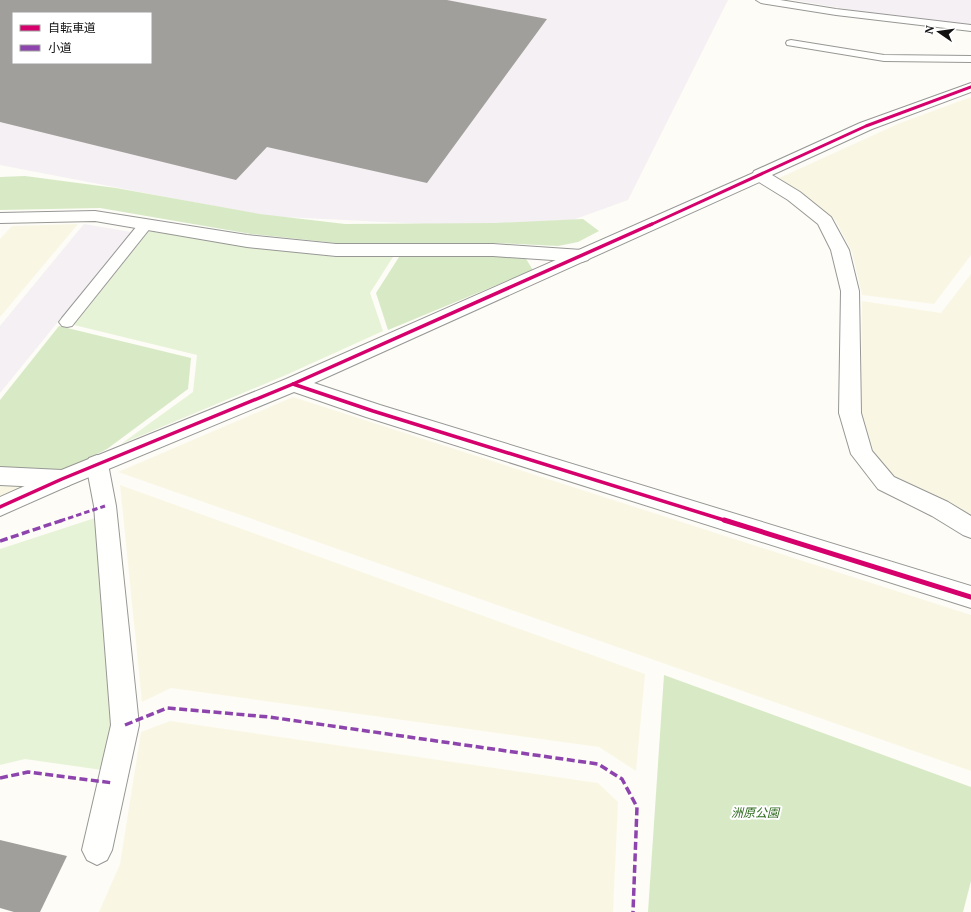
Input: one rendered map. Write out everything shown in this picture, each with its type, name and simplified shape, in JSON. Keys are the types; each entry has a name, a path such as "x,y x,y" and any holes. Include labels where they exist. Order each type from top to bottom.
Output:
{"street":[{"path":"0,507 97,464 293,384 582,256 866,126 971,87"},
{"path":"760,175 794,196 825,221 840,250 850,291 850,413 862,454 886,483 940,509 971,528"},
{"path":"0,218 95,216 247,241 336,250 493,250 582,256"},
{"path":"293,384 388,416 971,597"},
{"path":"97,464 105,506 125,725 97,850"},
{"path":"0,476 62,479"}],"lane":[{"path":"761,0 836,12 971,28"},
{"path":"791,43 884,58 971,59"},
{"path":"67,322 146,224"}],"shaded area":[{"path":"0,0 728,0 628,200 545,230 265,216 0,165"},
{"path":"793,0 971,0 971,30"},
{"path":"971,97 971,255 934,304 862,295 852,252 835,220 804,195 779,178 900,123"},
{"path":"78,224 0,317 0,239 12,226"},
{"path":"84,224 131,232 0,393 0,326"},
{"path":"971,274 971,518 895,479 875,455 861,414 862,301 941,313"},
{"path":"293,397 971,615 971,771 118,472"},
{"path":"0,484 27,485 0,497"},
{"path":"120,485 645,674 636,771 599,747 171,688 142,702"},
{"path":"170,721 598,783 618,802 613,912 99,912 120,864 141,732"}],"green space":[{"path":"25,176 116,188 260,214 345,224 495,223 583,219 599,231 578,242 558,246 495,243 336,243 251,234 100,208 0,210 0,177"},
{"path":"149,231 243,246 337,257 393,257 370,293 383,331 286,375 121,444 193,392 197,355 74,325"},
{"path":"494,256 526,259 533,270 388,330 376,293 399,257"},
{"path":"59,326 191,358 188,389 107,449 61,472 0,468 0,400"},
{"path":"95,518 114,723 102,770 25,759 0,765 0,549"},
{"name":"洲原公園","path":"664,675 971,787 971,881 963,912 648,912"}],"building":[{"path":"0,0 447,0 547,19 427,183 267,147 236,180 0,122"},
{"path":"0,840 67,856 40,912 14,912 0,908"}],"marked path":[{"path":"0,541 105,506"},
{"path":"125,725 167,708 269,717 598,764 622,779 637,807 633,912"},
{"path":"0,778 28,772 113,783"}],"cycle path":[{"path":"0,507 62,479 293,384 582,256 866,126 971,87"},
{"path":"293,384 373,411 971,597"}]}
